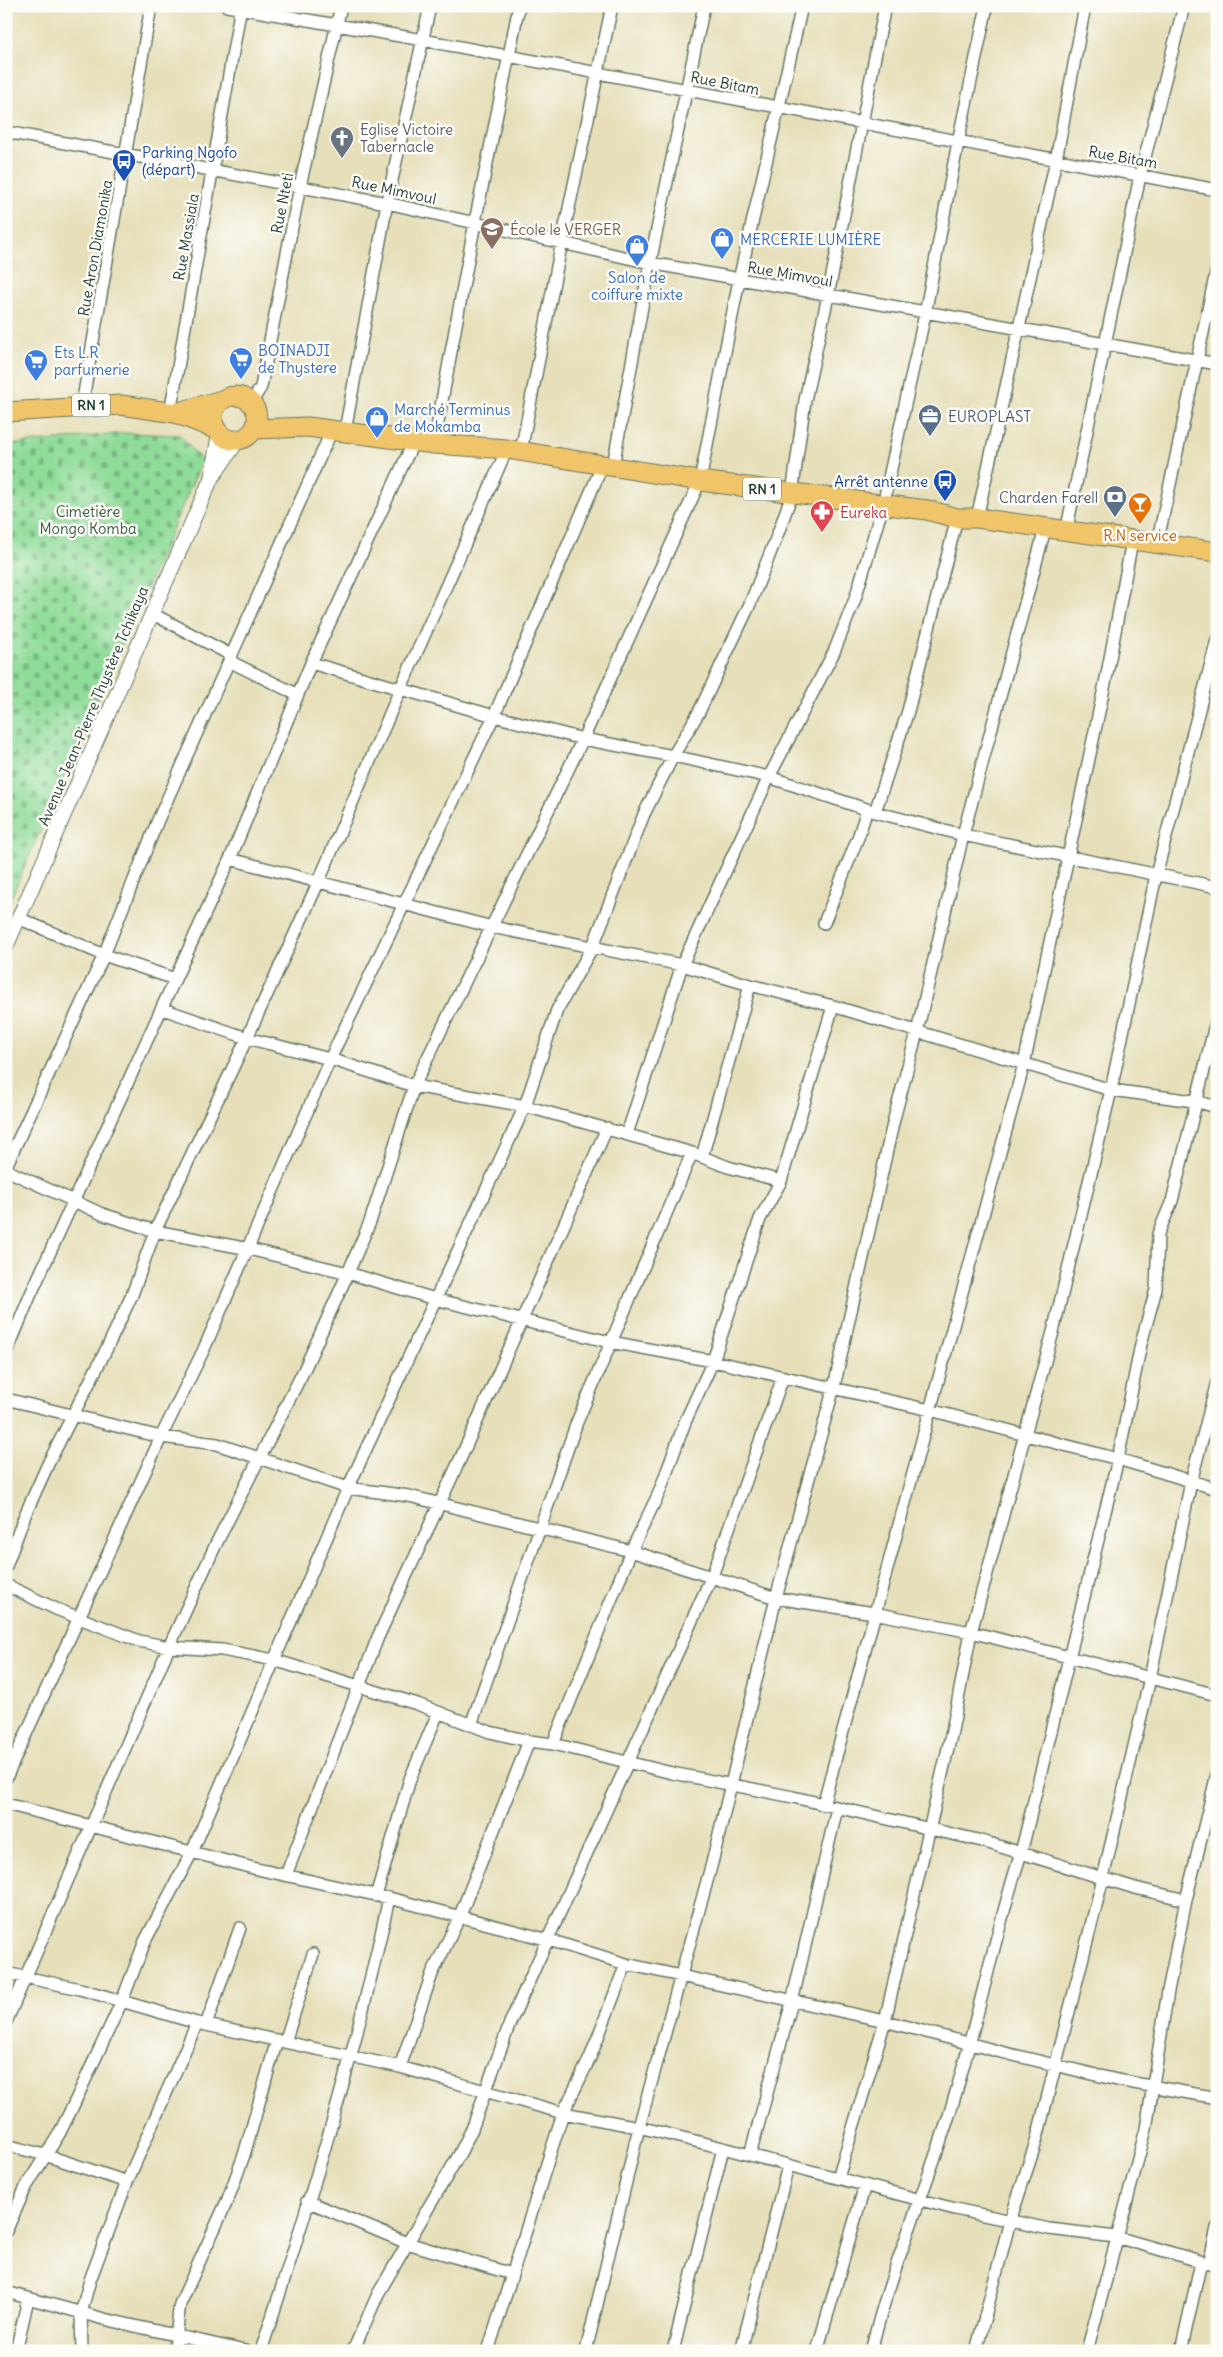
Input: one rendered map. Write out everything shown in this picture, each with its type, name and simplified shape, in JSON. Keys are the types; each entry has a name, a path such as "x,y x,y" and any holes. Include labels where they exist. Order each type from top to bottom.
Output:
{"highway":[{"path":"228,397 240,397 253,406 257,419 254,429 244,438 231,440 217,431 214,413 222,400 228,397"},
{"name":"RN 1","path":"172,414 222,400"},
{"name":"RN 1","path":"6,412 82,405 121,405 172,414 217,431"},
{"name":"RN 1","path":"253,406 308,427"},
{"name":"RN 1","path":"254,429 308,427 434,444 514,450 700,481 927,510 957,518 977,518 1217,552"}],"street":[{"name":"Rue Aron Diamonika","path":"82,405 151,6"},
{"name":"Rue Bitam","path":"227,6 424,40 508,58 598,73 777,109 1217,190"},
{"name":"Rue Nteti","path":"253,406 261,386 300,186 341,6"},
{"path":"430,6 339,431 230,658 158,820 104,955 6,1168 102,1214 154,1231 249,1249 348,1274 435,1299 610,1342 713,1361 930,1410 1024,1436 1118,1458 1217,1489"},
{"path":"434,444 475,222 519,6"},
{"path":"6,1566 25,1515 132,1295 154,1231 247,1038 319,881 400,690 514,450 562,241 612,6"},
{"path":"6,1778 249,1249 330,1059 406,904 494,716 608,465 704,6"},
{"path":"6,2022 169,1647 258,1458 304,1370 348,1274 370,1222 414,1086 583,739 700,481 739,280 802,6"},
{"path":"6,2231 26,2187 73,2106 122,2001 145,1941 192,1852 348,1488 525,1106 557,1010 593,946 644,814 673,756 699,712 750,604 777,536 792,494 805,400 828,296 886,6"},
{"path":"627,1134 682,965 769,777 834,652 855,599 883,505 925,314 958,142 987,6"},
{"path":"977,518 1056,160 1085,6"},
{"path":"1066,532 1140,176 1184,6"},
{"name":"Rue Massiala","path":"172,414 241,8"},
{"name":"Rue Mimvoul","path":"6,132 300,186 562,241 650,263 925,314 1217,364"},
{"path":"1157,544 1217,268"},
{"name":"Avenue Jean-Pierre Thystère Tchikaya","path":"211,479 217,431"},
{"name":"Avenue Jean-Pierre Thystère Tchikaya","path":"6,947 211,479 238,440"},
{"path":"6,1354 9,1338 230,859 311,663 414,441"},
{"path":"824,923 859,835 871,811 908,711 957,518"},
{"path":"586,2351 639,2127 679,1976 712,1863 776,1598 834,1387 892,1128 917,1032 963,835 1045,529"},
{"path":"823,1805 1024,1064 1107,674 1132,541"},
{"path":"151,613 298,695"},
{"path":"838,2178 885,2021 952,1731 970,1632 1053,1332 1111,1090 1156,875 1217,640"},
{"path":"311,663 400,690 583,739 769,777 871,811 963,835 1217,887"},
{"path":"230,859 492,927 682,965 750,986 833,1006 1111,1090 1194,1101 1217,1108"},
{"path":"18,918 104,955 175,979"},
{"path":"471,1725 577,1422 610,1342 697,1155 750,986"},
{"path":"553,1744 630,1551 659,1493 685,1422 713,1361 760,1219 781,1181 833,1006"},
{"path":"162,1009 247,1038 330,1059 414,1086 525,1106 607,1128 697,1155 728,1167 781,1181"},
{"path":"871,2351 879,2317 919,2199 938,2150 1006,1898 1021,1852 1118,1458 1141,1344 1156,1289 1158,1234 1172,1201 1194,1101 1217,1017"},
{"path":"286,1875 361,1686 378,1637 438,1503 463,1453 520,1320 607,1128"},
{"path":"353,2351 378,2294 459,2155 486,2092 510,2023 712,1576 783,1377"},
{"path":"976,2351 1010,2221 1036,2142 1103,1878 1150,1678 1192,1482 1217,1382"},
{"path":"6,1399 161,1438 217,1444 348,1488 409,1496 630,1551 776,1598 874,1613 970,1632 1217,1695"},
{"path":"6,1585 56,1609 106,1630 139,1641 169,1647 222,1650 274,1660 361,1686 490,1732 528,1741 553,1744 930,1830 1021,1852 1103,1878 1186,1900"},
{"path":"376,1896 410,1779 438,1713"},
{"path":"400,2067 432,1974 459,1918 528,1741"},
{"path":"1087,2351 1146,2129 1168,1991 1186,1900 1217,1774"},
{"path":"6,1804 192,1852 389,1898 459,1918 549,1940 626,1964 885,2021 968,2044 1117,2080 1217,2098"},
{"path":"750,2155 792,2002 837,1808"},
{"path":"261,2351 332,2127 389,1898"},
{"path":"82,2351 82,2312 90,2280 127,2182 201,2024 240,1928"},
{"path":"174,2351 178,2336 177,2317 180,2304 228,2199 281,2041 313,1954"},
{"path":"488,2351 562,2112 590,2058 626,1964"},
{"path":"6,1973 122,2001 201,2024 400,2067 562,2112 639,2127 919,2199 1010,2221 1116,2237 1209,2264"},
{"path":"6,2145 45,2155 127,2182"},
{"path":"673,2351 723,2148"},
{"path":"740,2351 788,2166"},
{"path":"817,2351 865,2185"},
{"path":"308,2201 407,2243 512,2274"},
{"path":"1181,2351 1209,2264 1217,2228"},
{"path":"6,2292 28,2299 245,2351"},
{"path":"16,2351 28,2299"}],"green space":[{"name":"Cimetière Mongo Komba","path":"124,433 180,435 202,461 6,909 6,445"}],"place":[{"name":"Eglise Victoire Tabernacle","path":"342,159"},
{"name":"Parking Ngofo (départ)","path":"124,182"},
{"name":"École le VERGER","path":"492,250"},
{"name":"MERCERIE LUMIÈRE","path":"722,260"},
{"name":"Salon de coiffure mixte","path":"637,267"},
{"name":"BOINADJI de Thystere","path":"241,380"},
{"name":"Ets L.R parfumerie","path":"36,382"},
{"name":"EUROPLAST","path":"930,437"},
{"name":"Marché Terminus de Mokamba","path":"377,439"},
{"name":"Arrêt antenne","path":"945,502"},
{"name":"Charden Farell","path":"1115,518"},
{"name":"R.N service","path":"1140,525"},
{"name":"Eureka","path":"822,533"}]}
